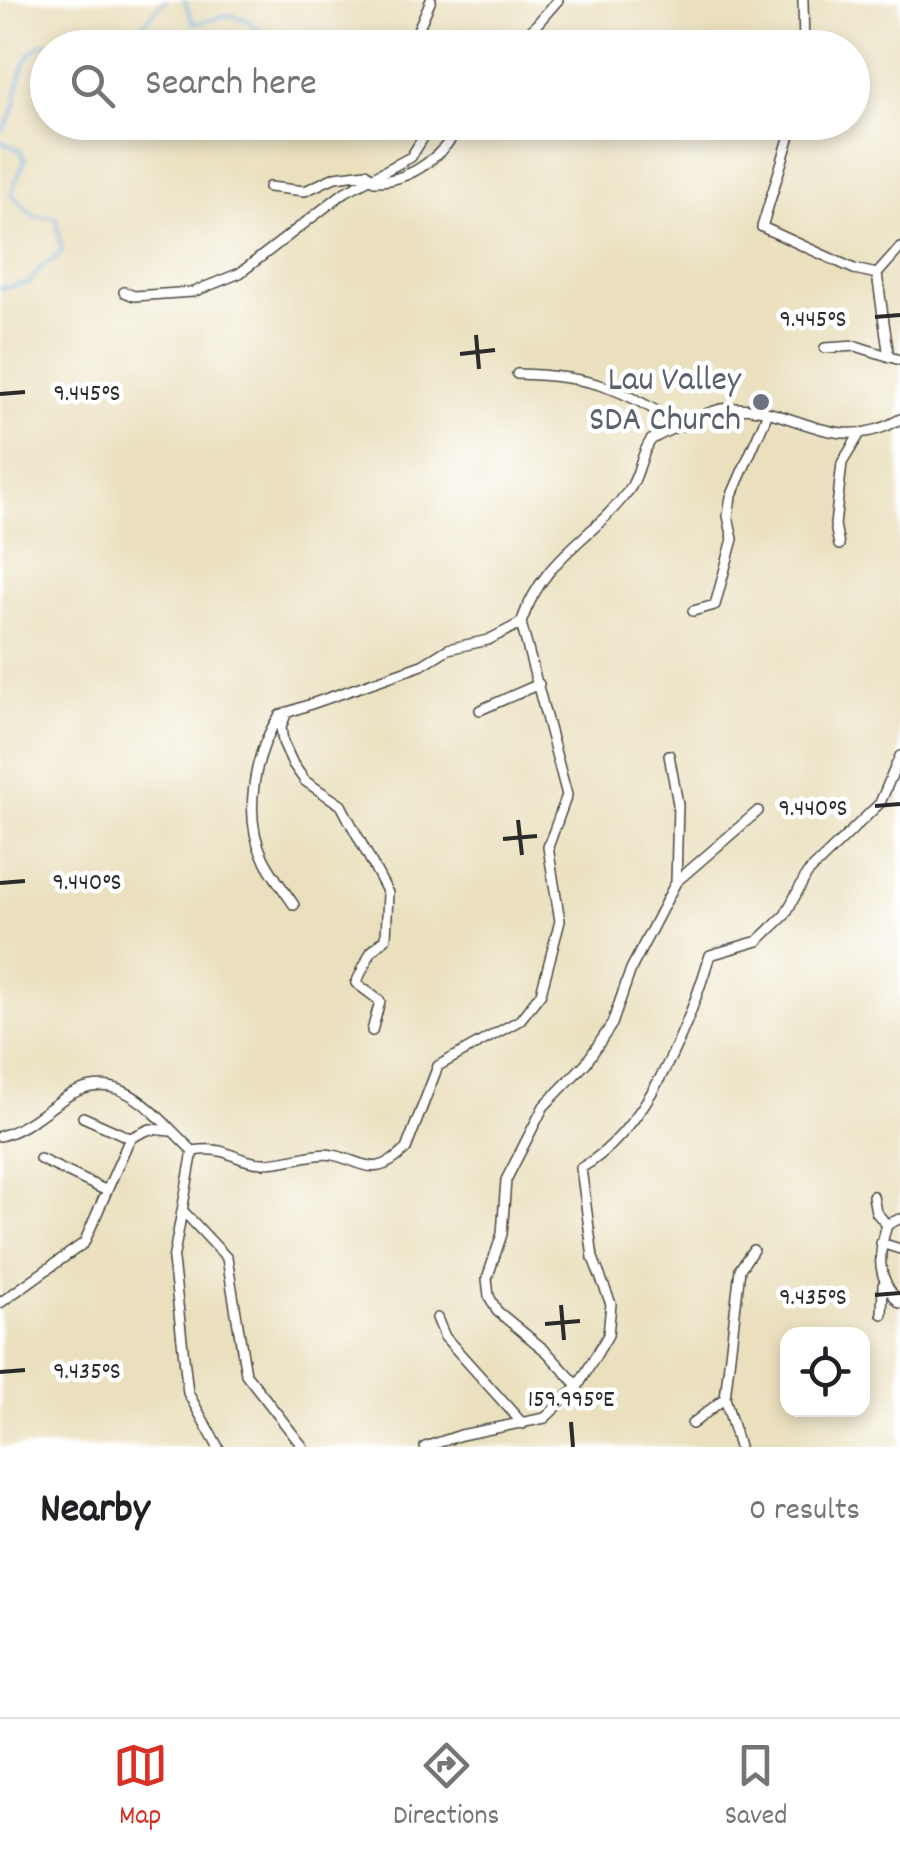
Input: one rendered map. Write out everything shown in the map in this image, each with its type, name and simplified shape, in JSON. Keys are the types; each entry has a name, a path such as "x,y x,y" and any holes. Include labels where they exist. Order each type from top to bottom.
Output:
{"street":[{"path":"418,30 431,0"},
{"path":"532,30 558,0"},
{"path":"803,0 804,30"},
{"path":"124,292 145,296 214,286 252,265 313,215 411,157 422,140"},
{"path":"269,187 305,191 335,177 366,173 372,178 390,180 438,158 450,140"},
{"path":"789,140 762,228 854,269 877,274"},
{"path":"888,357 877,274 900,248"},
{"path":"826,348 856,346 900,360"},
{"path":"518,374 566,376 610,385 682,426"},
{"path":"0,1136 13,1132 90,1084 113,1086 137,1098 194,1151 223,1148 260,1164 330,1154 372,1168 397,1158 406,1149 438,1066 520,1020 540,993 560,921 548,846 567,795 522,623 530,598 558,557 631,488 651,440 723,409 859,435 878,432 900,419"},
{"path":"694,611 715,605 733,539 728,516 731,497 767,415"},
{"path":"839,545 834,525 842,463 859,435"},
{"path":"294,905 260,849 252,800 266,735 287,712 422,665 448,650 488,640 522,623"},
{"path":"480,710 539,684"},
{"path":"287,712 281,726 282,742 293,764 304,782 341,805 388,893 386,938 371,952 356,983 380,1001 372,1031"},
{"path":"669,755 678,804 676,882"},
{"path":"426,1447 461,1435 546,1418 578,1386 612,1321 612,1304 593,1258 581,1168 602,1156 653,1090 694,1010 710,955 758,940 786,915 807,874 880,803 900,756"},
{"path":"578,1386 547,1352 498,1310 489,1296 487,1279 502,1234 506,1180 544,1106 586,1062 612,1024 631,969 676,882 758,812"},
{"path":"83,1116 130,1138"},
{"path":"0,1303 84,1243 130,1138 150,1129 171,1130"},
{"path":"194,1151 173,1260 188,1393 218,1447"},
{"path":"40,1159 107,1191"},
{"path":"874,1196 876,1212 887,1225"},
{"path":"184,1212 228,1258 246,1374 303,1447"},
{"path":"882,1314 882,1243 887,1225 898,1218"},
{"path":"882,1243 900,1249"},
{"path":"739,1447 725,1398 740,1269 753,1250"},
{"path":"883,1285 900,1303"},
{"path":"438,1318 445,1338 523,1424"},
{"path":"692,1424 715,1402 725,1398"}],"waterway":[{"path":"139,30 165,0"},
{"path":"184,0 194,24 229,15 247,20 260,30"},
{"path":"0,132 13,110 22,69 30,55"},
{"path":"0,141 20,150 25,160 11,194 34,216 56,217 62,251 39,269 30,283 0,288"}],"place":[{"name":"Lau Valley SDA Church","path":"761,402"}]}
